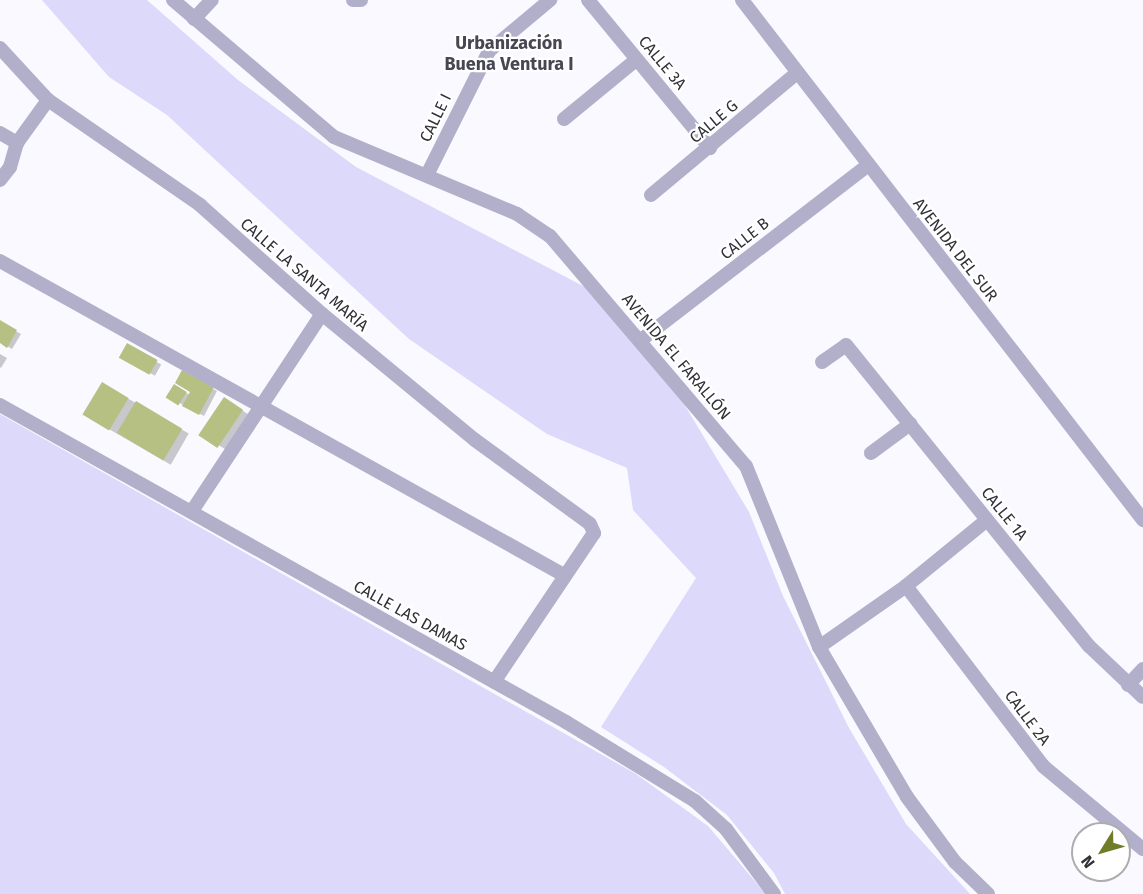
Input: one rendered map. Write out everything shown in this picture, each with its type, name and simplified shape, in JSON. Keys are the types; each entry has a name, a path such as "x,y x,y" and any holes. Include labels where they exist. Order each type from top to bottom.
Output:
{"street":[{"name":"AVENIDA EL FARALLÓN","path":"173,0 334,137 427,175 536,224 641,340 752,475 819,647 907,797 955,862 988,894"},
{"path":"194,19 212,0"},
{"path":"353,0 360,0"},
{"name":"CALLE I","path":"427,175 489,51 550,0"},
{"name":"CALLE 3A","path":"588,0 710,148"},
{"name":"AVENIDA DEL SUR","path":"742,0 1143,520"},
{"name":"CALLE LA SANTA MARÍA","path":"0,48 48,100 200,205 322,314 476,440 590,524 594,533 564,575"},
{"path":"564,118 637,59"},
{"name":"CALLE G","path":"651,195 797,73"},
{"path":"0,180 10,167 17,143 48,100"},
{"path":"0,133 17,143"},
{"name":"CALLE B","path":"641,340 868,165"},
{"path":"0,261 564,575 494,682"},
{"path":"192,511 322,314"},
{"name":"CALLE 1A","path":"822,362 846,345 1089,646 1143,697"},
{"name":"CALLE LAS DAMAS","path":"0,405 494,682 695,801 726,829 774,894"},
{"path":"871,453 910,424"},
{"path":"819,647 906,586 987,519"},
{"name":"CALLE 2A","path":"906,586 1043,766 1143,849"},
{"path":"1128,685 1143,669"}],"shaded area":[{"path":"42,0 147,0 238,80 356,167 604,297 657,359 749,512 783,596 849,728 906,824 970,894 785,894 774,873 727,815 664,767 601,727 696,578 633,510 627,468 547,434 409,339 167,115 109,77"},
{"path":"0,414 636,774 708,826 766,894 0,894"}],"building":[{"path":"0,320 17,330 7,348 0,343"},
{"path":"127,343 158,360 149,375 119,358"},
{"path":"182,370 214,387 199,415 182,406 190,392 175,383"},
{"path":"102,382 129,398 109,431 82,415"},
{"path":"174,384 187,392 178,406 166,398"},
{"path":"224,397 243,410 217,448 198,435"},
{"path":"136,401 182,429 163,461 117,433"}],"district":[{"name":"Urbanización Buena Ventura I","path":"509,54"}]}
